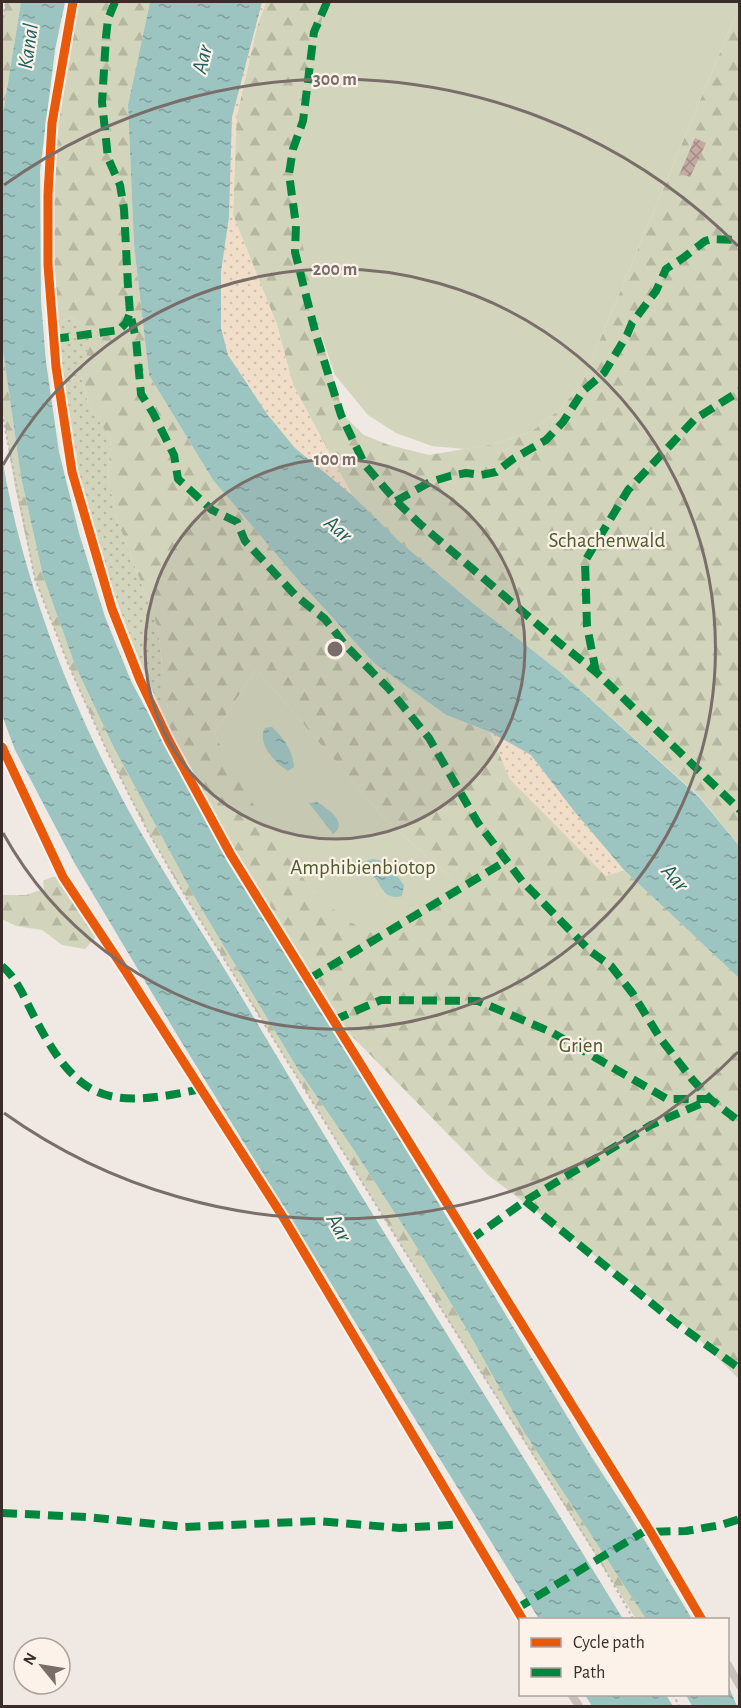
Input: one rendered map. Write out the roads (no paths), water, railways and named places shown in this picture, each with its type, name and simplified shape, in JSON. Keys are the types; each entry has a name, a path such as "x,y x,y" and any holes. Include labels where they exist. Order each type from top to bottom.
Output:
{"lane":[{"path":"73,2 52,123 48,195 48,265 56,367 72,472 111,609 140,680 169,741 231,855 656,1539 701,1618"},
{"path":"2,747 63,877 283,1217 522,1618"},
{"path":"729,1667 740,1686"}],"water":[{"name":"Kanal","path":"21,2 65,2 55,50 40,171 41,301 46,362 59,452 79,533 105,617 131,681 226,858 691,1618 645,1618 524,1432 469,1333 411,1238 299,1071 195,898 114,748 75,665 43,576 21,477 2,344 2,120"},
{"name":"Aar","path":"150,2 262,2 232,117 229,217 221,272 221,328 228,355 267,414 295,448 352,495 399,541 559,671 699,797 739,846 739,978 624,870 531,755 490,732 446,715 374,663 299,581 213,480 149,375 134,245 128,105"},
{"name":"Aar","path":"2,458 24,555 38,603 74,697 116,788 337,1156 622,1618 538,1618 179,1038 75,864 15,750 2,715"},
{"path":"272,727 290,750 294,767 288,771 273,758 265,746 263,734 265,728"},
{"path":"317,802 331,812 338,821 339,825 333,834 309,803"},
{"path":"373,859 384,862 395,872 404,885 402,896 393,897 387,894 360,863"},
{"path":"729,1687 737,1706 692,1706 687,1696 729,1696"},
{"path":"586,1696 667,1696 673,1706 592,1706"}],"park label":[{"name":"Schachenwald","path":"607,540"},
{"name":"Amphibienbiotop","path":"363,867"},
{"name":"Grien","path":"581,1045"}]}
